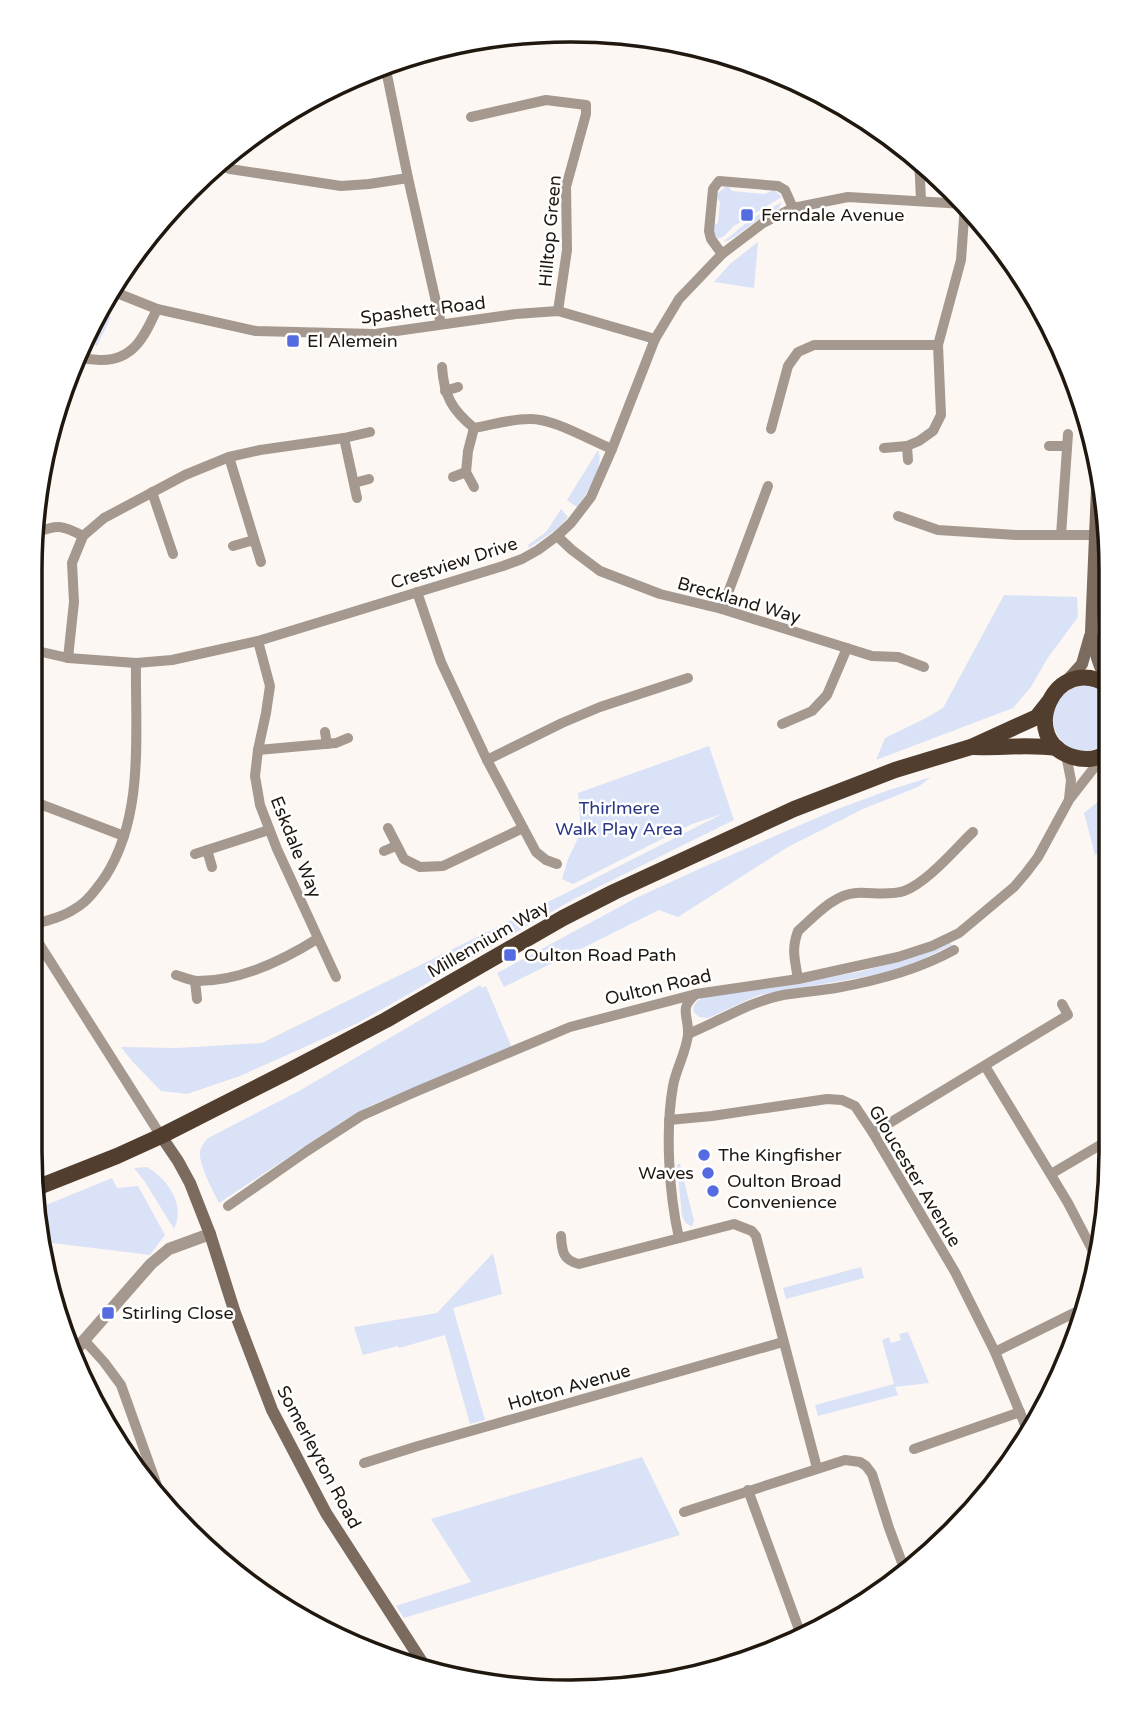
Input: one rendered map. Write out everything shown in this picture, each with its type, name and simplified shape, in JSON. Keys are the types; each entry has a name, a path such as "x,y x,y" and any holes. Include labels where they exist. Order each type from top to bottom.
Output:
{"highway":[{"path":"1064,684 1084,678 1099,681"},
{"name":"Millennium Way","path":"43,1185 161,1136 287,1072 386,1020 563,918 614,892 794,809 895,770 971,747 1037,717 1052,695 1064,684"},
{"path":"1048,703 1045,712 1047,732 1062,752"},
{"name":"Millennium Way","path":"971,747 1038,746 1076,758 1099,757"}],"main road":[{"path":"1095,513 1091,632 1099,666"},
{"path":"1064,684 1082,664 1091,632"},
{"name":"Somerleyton Road","path":"161,1136 190,1183 210,1234 235,1314 272,1410 326,1513 419,1658"}],"street":[{"path":"387,75 441,324"},
{"name":"Hilltop Green","path":"471,117 546,100 586,105 586,114 566,187 567,250 558,311"},
{"path":"228,168 341,186 408,178"},
{"path":"920,174 921,200"},
{"path":"722,254 711,239 709,231 713,189 719,181 778,186 785,190 793,208"},
{"name":"Crestview Drive","path":"42,652 68,658 136,663 172,660 258,641 522,559 557,536 591,497 655,339 679,299 722,254 763,223 793,208 848,197 949,203"},
{"path":"884,448 907,446 919,441 933,431 941,415 938,345 961,260 964,218"},
{"name":"Spashett Road","path":"120,294 157,309 256,331 374,334 516,314 558,311 655,339"},
{"path":"86,360 110,360 133,350 157,309"},
{"path":"771,429 788,366 798,352 814,345 938,345"},
{"path":"442,367 445,391 458,414 474,428"},
{"path":"445,391 458,387"},
{"path":"474,428 532,418 612,449"},
{"path":"474,428 466,472 474,487"},
{"path":"68,658 74,602 72,563 83,536 104,518 185,475 229,457 370,432"},
{"path":"1061,535 1068,433"},
{"path":"344,438 357,498"},
{"path":"907,446 908,460"},
{"path":"1049,446 1067,446"},
{"path":"229,457 261,562"},
{"path":"453,477 466,472"},
{"path":"354,483 369,479"},
{"path":"722,609 768,486"},
{"path":"152,492 173,554"},
{"path":"898,516 938,530 1016,535 1094,535"},
{"path":"44,530 63,526 83,536"},
{"name":"Breckland Way","path":"557,536 600,572 660,594 722,609 872,656 898,657 924,667"},
{"path":"233,546 254,540"},
{"path":"417,592 441,662 487,760 536,852 557,864"},
{"name":"Eskdale Way","path":"258,641 270,687 255,776 260,805 336,977"},
{"path":"782,724 812,711 827,695 847,648"},
{"path":"42,924 77,908 96,890 113,864 124,836 132,807 135,764 136,663"},
{"path":"487,760 600,707 688,678"},
{"path":"325,732 327,744"},
{"path":"258,750 336,743 348,738"},
{"name":"Oulton Road","path":"1062,752 1071,779 1069,800"},
{"name":"Oulton Road","path":"228,1206 361,1116 570,1027 696,994 799,979 898,957 932,946 959,933 1027,873 1069,800 1099,763"},
{"path":"42,805 124,836"},
{"path":"388,828 404,859 420,867 443,866 523,828"},
{"path":"195,854 269,830"},
{"path":"799,979 793,946 797,935 828,904 852,893 880,894 912,887 920,883 973,832"},
{"path":"384,851 396,846"},
{"path":"207,850 212,867"},
{"path":"176,975 195,981 228,977 259,969 293,954 317,939"},
{"path":"42,946 161,1136"},
{"path":"688,1034 760,1001 885,977 954,950"},
{"path":"195,981 197,999"},
{"path":"679,1238 671,1173 669,1119 673,1086 688,1034 685,1008 696,994"},
{"path":"873,1133 1068,1015 1062,1004"},
{"path":"985,1066 1051,1174 1090,1246"},
{"name":"Gloucester Avenue","path":"669,1119 712,1116 827,1099 842,1100 855,1106 955,1272 995,1352 1024,1422"},
{"path":"1051,1174 1099,1146"},
{"path":"561,1236 562,1252 566,1259 579,1264 734,1224 752,1231 756,1237 817,1468"},
{"path":"79,1347 150,1264 169,1249 210,1234"},
{"path":"995,1352 1073,1313"},
{"path":"85,1341 121,1385 154,1476"},
{"name":"Holton Avenue","path":"364,1463 783,1342"},
{"path":"914,1448 1020,1412"},
{"path":"684,1512 845,1460 860,1462 872,1474 902,1563"},
{"path":"748,1490 798,1628"}],"green space":[{"path":"725,187 732,191 765,194 774,190 782,197 716,239 713,232 714,225 718,223 720,202 717,198 718,193"},
{"path":"782,202 779,208 723,242 751,219"},
{"path":"758,242 754,288 714,282 730,264"},
{"path":"108,316 111,317 97,346 93,344"},
{"path":"598,450 600,457 597,472 577,507 567,500"},
{"path":"561,509 568,517 557,529 529,548 528,545 546,532"},
{"path":"1004,595 1077,597 1078,617 1047,659 1031,687 1013,708 876,760 885,738 943,708"},
{"path":"1085,685 1099,688 1099,746 1091,750 1076,750 1064,743 1056,731 1053,718 1056,704 1067,692"},
{"name":"Thirlmere Walk Play Area","path":"709,746 734,820 574,899 358,1023 240,1076 187,1094 161,1091 121,1047 177,1048 262,1043 722,814 692,824 573,884 562,879 581,832 578,793"},
{"path":"931,777 918,787 863,809 788,847 678,917 659,910 504,987 497,973 636,898 708,865 835,810"},
{"path":"1099,801 1099,853 1095,855 1084,813"},
{"path":"950,942 952,945 915,963 881,974 759,995 708,1018 699,1017 693,1011 696,1003 703,997 859,972 921,955"},
{"path":"480,985 482,988 486,986 512,1048 374,1104 348,1118 219,1203 200,1158 202,1145 208,1138 299,1091"},
{"path":"678,1164 694,1221 692,1227 682,1216"},
{"path":"147,1167 162,1179 173,1194 178,1211 174,1229 134,1168"},
{"path":"112,1178 117,1188 138,1186 165,1235 150,1255 50,1243 45,1205"},
{"path":"493,1253 502,1294 453,1308 485,1420 470,1424 445,1335 363,1355 354,1327 437,1313"},
{"path":"861,1267 864,1278 786,1299 783,1288"},
{"path":"908,1332 929,1383 895,1387 898,1395 818,1416 815,1405 894,1384 882,1340 889,1337 891,1343 901,1340 899,1334"},
{"path":"642,1457 680,1535 404,1618 396,1606 471,1582 431,1519"}],"place":[{"name":"Ferndale Avenue","path":"747,215"},
{"name":"El Alemein","path":"293,341"},
{"name":"Oulton Road Path","path":"510,955"},
{"name":"The Kingfisher","path":"704,1155"},
{"name":"Waves","path":"708,1173"},
{"name":"Oulton Broad Convenience","path":"713,1191"},
{"name":"Stirling Close","path":"108,1313"}]}
